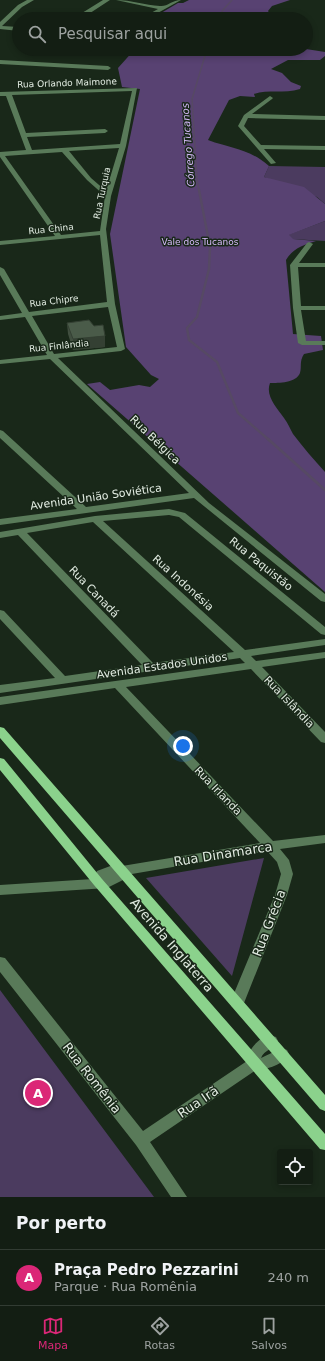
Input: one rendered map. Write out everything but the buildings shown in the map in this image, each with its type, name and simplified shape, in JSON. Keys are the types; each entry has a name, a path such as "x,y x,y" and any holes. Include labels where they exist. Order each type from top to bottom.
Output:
{"main road":[{"name":"Avenida Inglaterra","path":"0,731 325,1105"},
{"name":"Avenida Inglaterra","path":"0,762 98,882 254,1064 325,1144"}],"street":[{"path":"14,12 20,6 31,0"},
{"path":"87,12 107,0"},
{"path":"120,0 162,8"},
{"path":"155,12 178,0"},
{"path":"0,26 12,14"},
{"path":"0,26 12,28"},
{"path":"0,62 108,68"},
{"name":"Rua Orlando Maimone","path":"0,94 135,89"},
{"name":"Rua Turquia","path":"121,349 111,304 104,233 108,196 123,146 135,89"},
{"path":"8,93 30,152"},
{"path":"270,98 246,116 241,126 274,163"},
{"path":"246,116 325,118"},
{"path":"24,135 105,131"},
{"path":"1,154 123,146"},
{"path":"260,147 325,148"},
{"path":"64,150 89,179 108,196"},
{"path":"1,154 59,237"},
{"name":"Rua China","path":"0,243 104,233"},
{"path":"309,244 294,265 297,308 302,343 325,343"},
{"path":"294,265 325,265"},
{"name":"Rua Bélgica","path":"0,269 3,279 28,315 53,358 196,495 325,599"},
{"name":"Rua Chipre","path":"0,318 111,304"},
{"path":"297,308 325,308"},
{"name":"Rua Finlândia","path":"0,362 53,358 121,349"},
{"path":"0,433 85,511"},
{"name":"Avenida União Soviética","path":"0,522 196,495"},
{"name":"Avenida União Soviética","path":"0,535 21,533 95,519 169,512 182,515"},
{"name":"Rua Paquistão","path":"182,515 325,632"},
{"name":"Rua Indonésia","path":"95,519 254,665"},
{"name":"Rua Canadá","path":"21,533 150,667"},
{"path":"0,614 63,680"},
{"name":"Avenida Estados Unidos","path":"0,689 325,642"},
{"name":"Avenida Estados Unidos","path":"0,701 325,655"},
{"name":"Rua Islândia","path":"254,665 325,739"},
{"name":"Rua Irlanda","path":"117,684 270,846"},
{"name":"Rua Dinamarca","path":"0,890 98,882 107,883 119,878 122,871 270,846 325,839"},
{"name":"Rua Grécia","path":"237,1003 281,896 287,874 283,860 270,846"},
{"name":"Rua Romênia","path":"2,967 141,1140 180,1197"},
{"path":"271,1042 256,1051 253,1056 254,1064 265,1064 273,1061 282,1054"},
{"name":"Rua Irã","path":"141,1140 254,1064"}],"shaded area":[{"path":"269,166 325,167 325,204 317,197 264,177"},
{"path":"325,221 325,241 292,239 288,235"},
{"path":"264,858 232,976 146,878"},
{"path":"0,990 154,1197 0,1197"}],"green space":[{"path":"189,0 290,0 272,6 269,12 163,12 178,3 183,3"},
{"name":"Vale dos Tucanos","path":"313,50 325,52 325,56 320,60 288,60 271,69 282,73 291,82 301,86 300,89 259,93 254,94 255,97 240,96 229,100 208,140 247,152 269,166 264,177 304,187 325,204 325,221 289,235 293,239 316,241 295,250 286,260 293,334 321,336 323,350 304,354 298,376 287,382 270,383 269,393 272,402 287,422 293,434 325,472 325,592 87,384 100,382 110,390 139,385 150,387 159,379 151,375 126,347 110,234 140,89 122,87 118,68 129,56 313,56"}],"waterway":[{"name":"Córrego Tucanos","path":"222,12 232,0"},
{"name":"Córrego Tucanos","path":"199,191 192,99 205,56"},
{"name":"Córrego Tucanos","path":"199,190 210,247 209,269 197,317 187,328 189,340 217,362 238,413 269,440"},
{"name":"Córrego Tucanos","path":"268,439 325,490"}],"place":[{"name":"Praça Pedro Pezzarini","path":"38,1093"}]}
